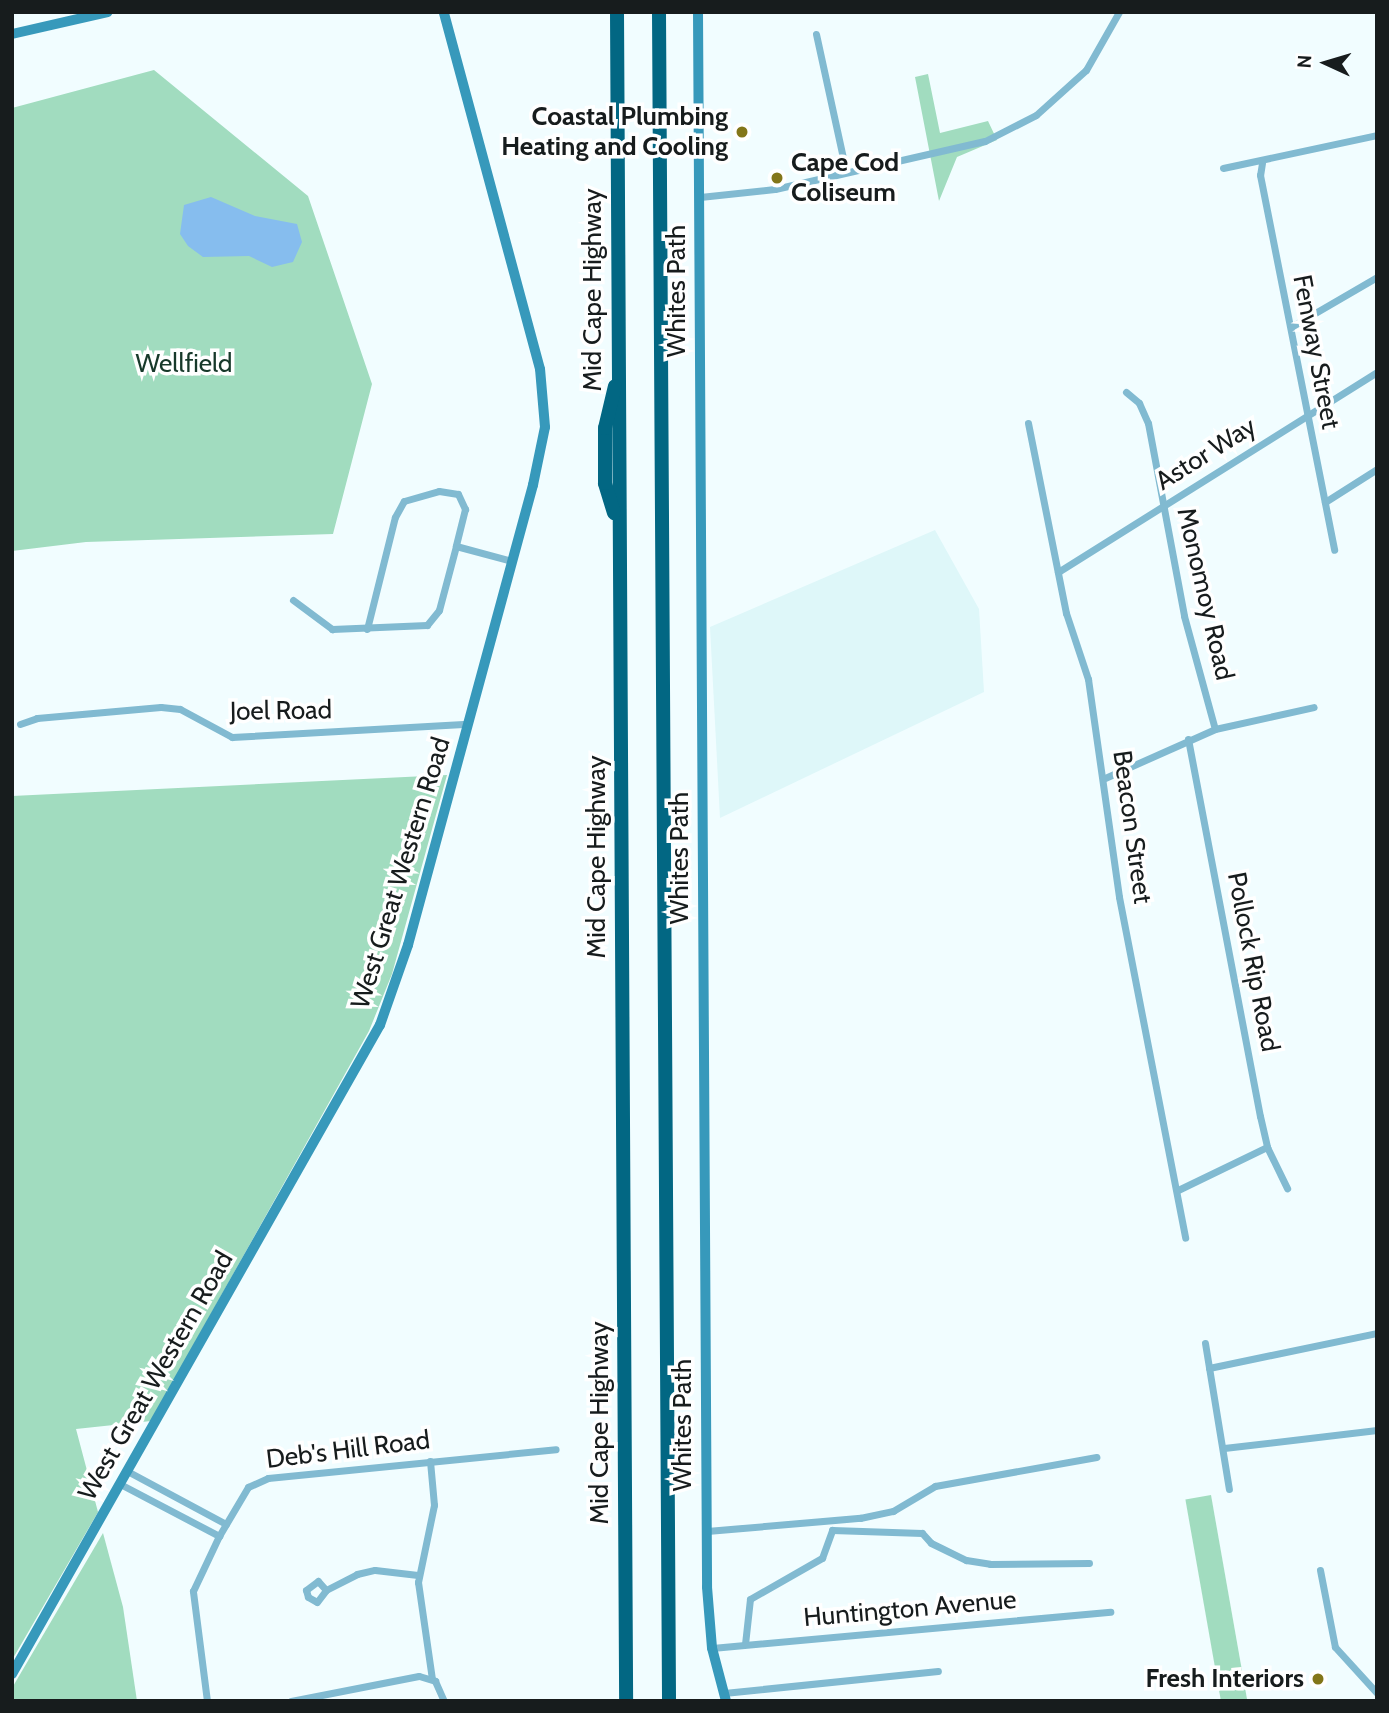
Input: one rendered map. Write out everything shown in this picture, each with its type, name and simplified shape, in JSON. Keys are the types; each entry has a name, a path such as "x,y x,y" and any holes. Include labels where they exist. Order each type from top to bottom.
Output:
{"highway":[{"name":"Mid Cape Highway","path":"617,12 617,382 607,402 605,428 606,484 617,520 626,1701"},
{"path":"659,12 669,1701"}],"street":[{"path":"12,34 108,12"},
{"name":"West Great Western Road","path":"12,1674 129,1472 380,1025 406,954 512,561 543,441 544,395 532,334 444,12"},
{"name":"Whites Path","path":"698,12 707,1531 712,1648 725,1697"},
{"path":"700,197 734,197 985,141 1036,115 1086,70 1119,12"},
{"path":"816,34 846,172"},
{"path":"1223,168 1262,163 1377,135"},
{"name":"Fenway Street","path":"1262,163 1260,175 1334,550"},
{"path":"1291,327 1377,277"},
{"name":"Astor Way","path":"1058,572 1377,372"},
{"name":"Monomoy Road","path":"1126,392 1139,403 1148,423 1184,616 1215,729"},
{"name":"Beacon Street","path":"1028,423 1058,572 1088,679 1105,778 1115,873 1185,1238"},
{"path":"1325,502 1377,469"},
{"path":"293,600 332,629 367,629 431,623 439,610 465,509 458,494 439,491 404,501 395,517 367,629"},
{"path":"456,546 512,561"},
{"name":"Joel Road","path":"20,724 37,718 161,707 180,709 232,737 468,724"},
{"path":"1105,778 1215,729 1314,707"},
{"name":"Pollock Rip Road","path":"1188,739 1267,1147 1287,1188"},
{"path":"1178,1191 1267,1147"},
{"path":"1209,1368 1377,1333"},
{"path":"1205,1343 1229,1489"},
{"path":"1224,1448 1377,1430"},
{"name":"Deb's Hill Road","path":"207,1701 192,1599 219,1535 243,1493 261,1480 556,1448"},
{"path":"707,1531 860,1518 893,1511 935,1486 1096,1457"},
{"path":"430,1461 434,1505 418,1575 432,1679 444,1701"},
{"path":"129,1472 226,1524"},
{"path":"121,1485 219,1535"},
{"path":"745,1644 750,1600 822,1558 832,1530 922,1533 931,1543 966,1560 990,1564 1089,1563"},
{"path":"1321,1570 1335,1647 1377,1692"},
{"path":"326,1590 370,1571 418,1575"},
{"name":"Huntington Avenue","path":"712,1648 1110,1612"},
{"path":"725,1697 938,1671"},
{"path":"291,1701 419,1676 432,1679"}],"shaded area":[{"path":"935,530 979,609 984,692 720,818 710,627"}],"green space":[{"name":"Wellfield","path":"154,70 308,196 372,384 333,534 86,542 12,551 12,108"},
{"path":"928,74 940,133 988,121 997,140 957,157 939,201 915,77"},
{"path":"447,775 392,974 369,1031 151,1421 76,1429 98,1512 12,1660 12,796"},
{"path":"1211,1495 1247,1701 1221,1701 1185,1500"},
{"path":"103,1533 123,1607 137,1701 12,1701 12,1688"}],"water":[{"path":"211,197 255,216 297,224 302,242 293,262 272,267 249,256 203,257 188,246 180,234 184,205"}],"place":[{"name":"Coastal Plumbing Heating and Cooling","path":"742,132"},
{"name":"Cape Cod Coliseum","path":"777,178"},
{"name":"Fresh Interiors","path":"1318,1679"}]}
